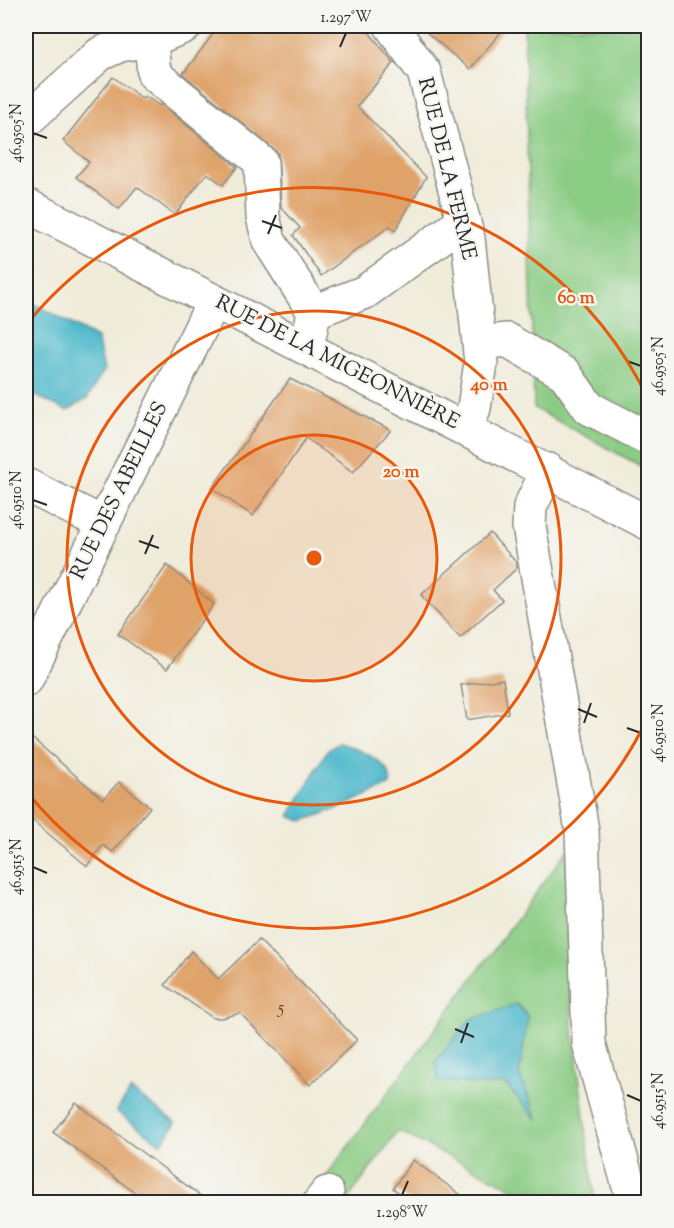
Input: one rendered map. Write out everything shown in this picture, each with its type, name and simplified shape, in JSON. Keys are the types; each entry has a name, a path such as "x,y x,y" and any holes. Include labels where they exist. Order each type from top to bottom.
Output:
{"street":[{"path":"26,121 100,54 120,45 151,40 185,26"},
{"name":"RUE DE LA FERME","path":"390,26 424,72 464,221 481,363 478,387 466,428"},
{"path":"151,40 154,74 261,162 263,217 269,241 314,312 307,348"},
{"name":"RUE DE LA MIGEONNIÈRE","path":"26,205 648,523"},
{"path":"314,312 365,292 464,221"},
{"name":"RUE DES ABEILLES","path":"26,680 214,301"},
{"path":"479,343 507,340 565,374 589,408 648,438"},
{"path":"548,470 530,507 529,526 582,830 589,1043 632,1196"},
{"path":"26,485 104,524"}],"green space":[{"path":"524,26 648,26 648,470 534,408"},
{"path":"567,851 572,1022 595,1202 540,1202 398,1131 349,1198 324,1179"}],"water":[{"path":"26,299 97,338 104,370 87,399 67,411 26,391"},
{"path":"339,743 381,763 390,777 390,785 337,809 302,821 289,816 327,751"},
{"path":"517,1004 528,1017 519,1074 538,1120 505,1084 483,1085 438,1081 435,1062 470,1020"},
{"path":"131,1090 176,1123 161,1144 116,1111"}],"building":[{"path":"219,26 364,26 394,63 357,106 426,177 395,231 390,226 321,276 293,235 300,228 281,207 278,153 183,74"},
{"path":"419,26 506,26 470,69"},
{"path":"113,77 143,99 145,96 160,106 161,104 237,167 223,185 207,173 175,215 137,187 119,209 76,177 89,162 63,141"},
{"path":"290,379 391,430 353,472 306,438 253,516 212,488"},
{"path":"490,533 516,562 517,568 493,590 502,600 460,638 421,595"},
{"path":"167,565 214,604 167,669 118,634"},
{"path":"503,679 508,713 467,720 461,685"},
{"path":"26,733 103,799 119,782 150,807 113,852 103,845 87,866 26,815"},
{"path":"259,940 357,1040 310,1085 240,1013 213,1018 165,985 191,951 218,979"},
{"path":"76,1103 210,1203 149,1203 53,1132"},
{"path":"413,1160 472,1203 412,1203 393,1188"}]}
